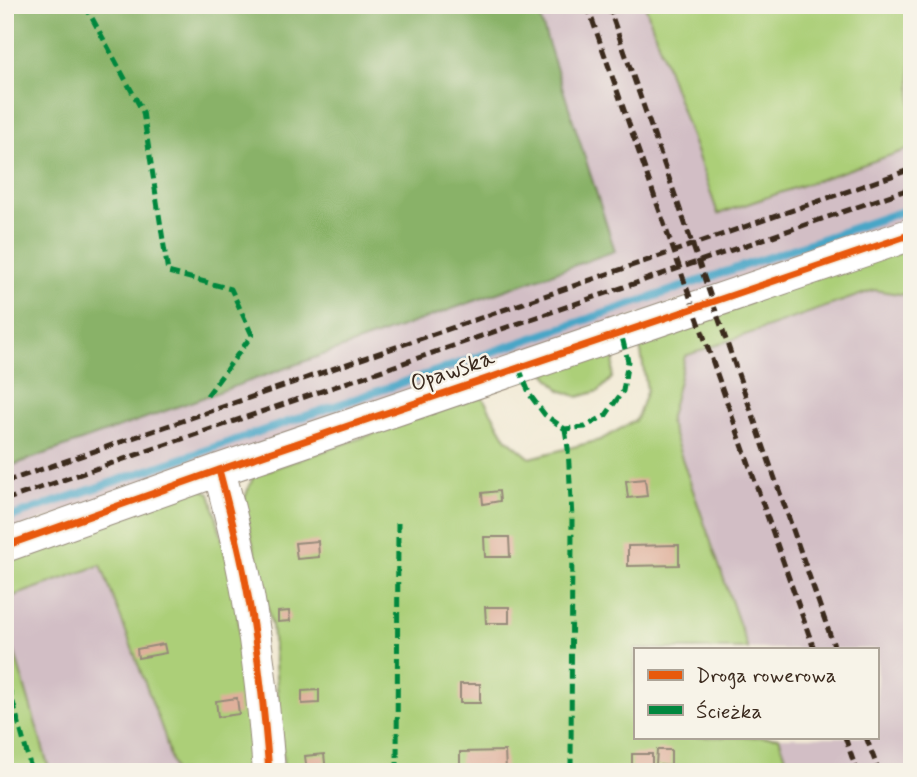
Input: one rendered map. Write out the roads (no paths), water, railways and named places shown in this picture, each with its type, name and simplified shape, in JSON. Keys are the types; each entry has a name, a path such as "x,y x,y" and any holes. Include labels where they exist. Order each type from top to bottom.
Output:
{"street":[{"name":"Opawska","path":"5,546 219,470 912,234"},
{"path":"219,470 244,574 258,662 269,772"}],"waterway":[{"path":"5,519 912,208"}],"railway":[{"path":"587,5 814,648"},
{"path":"608,5 835,648"},
{"path":"5,482 912,169"},
{"path":"5,500 912,188"},
{"path":"845,738 857,772"},
{"path":"866,738 879,772"}]}
